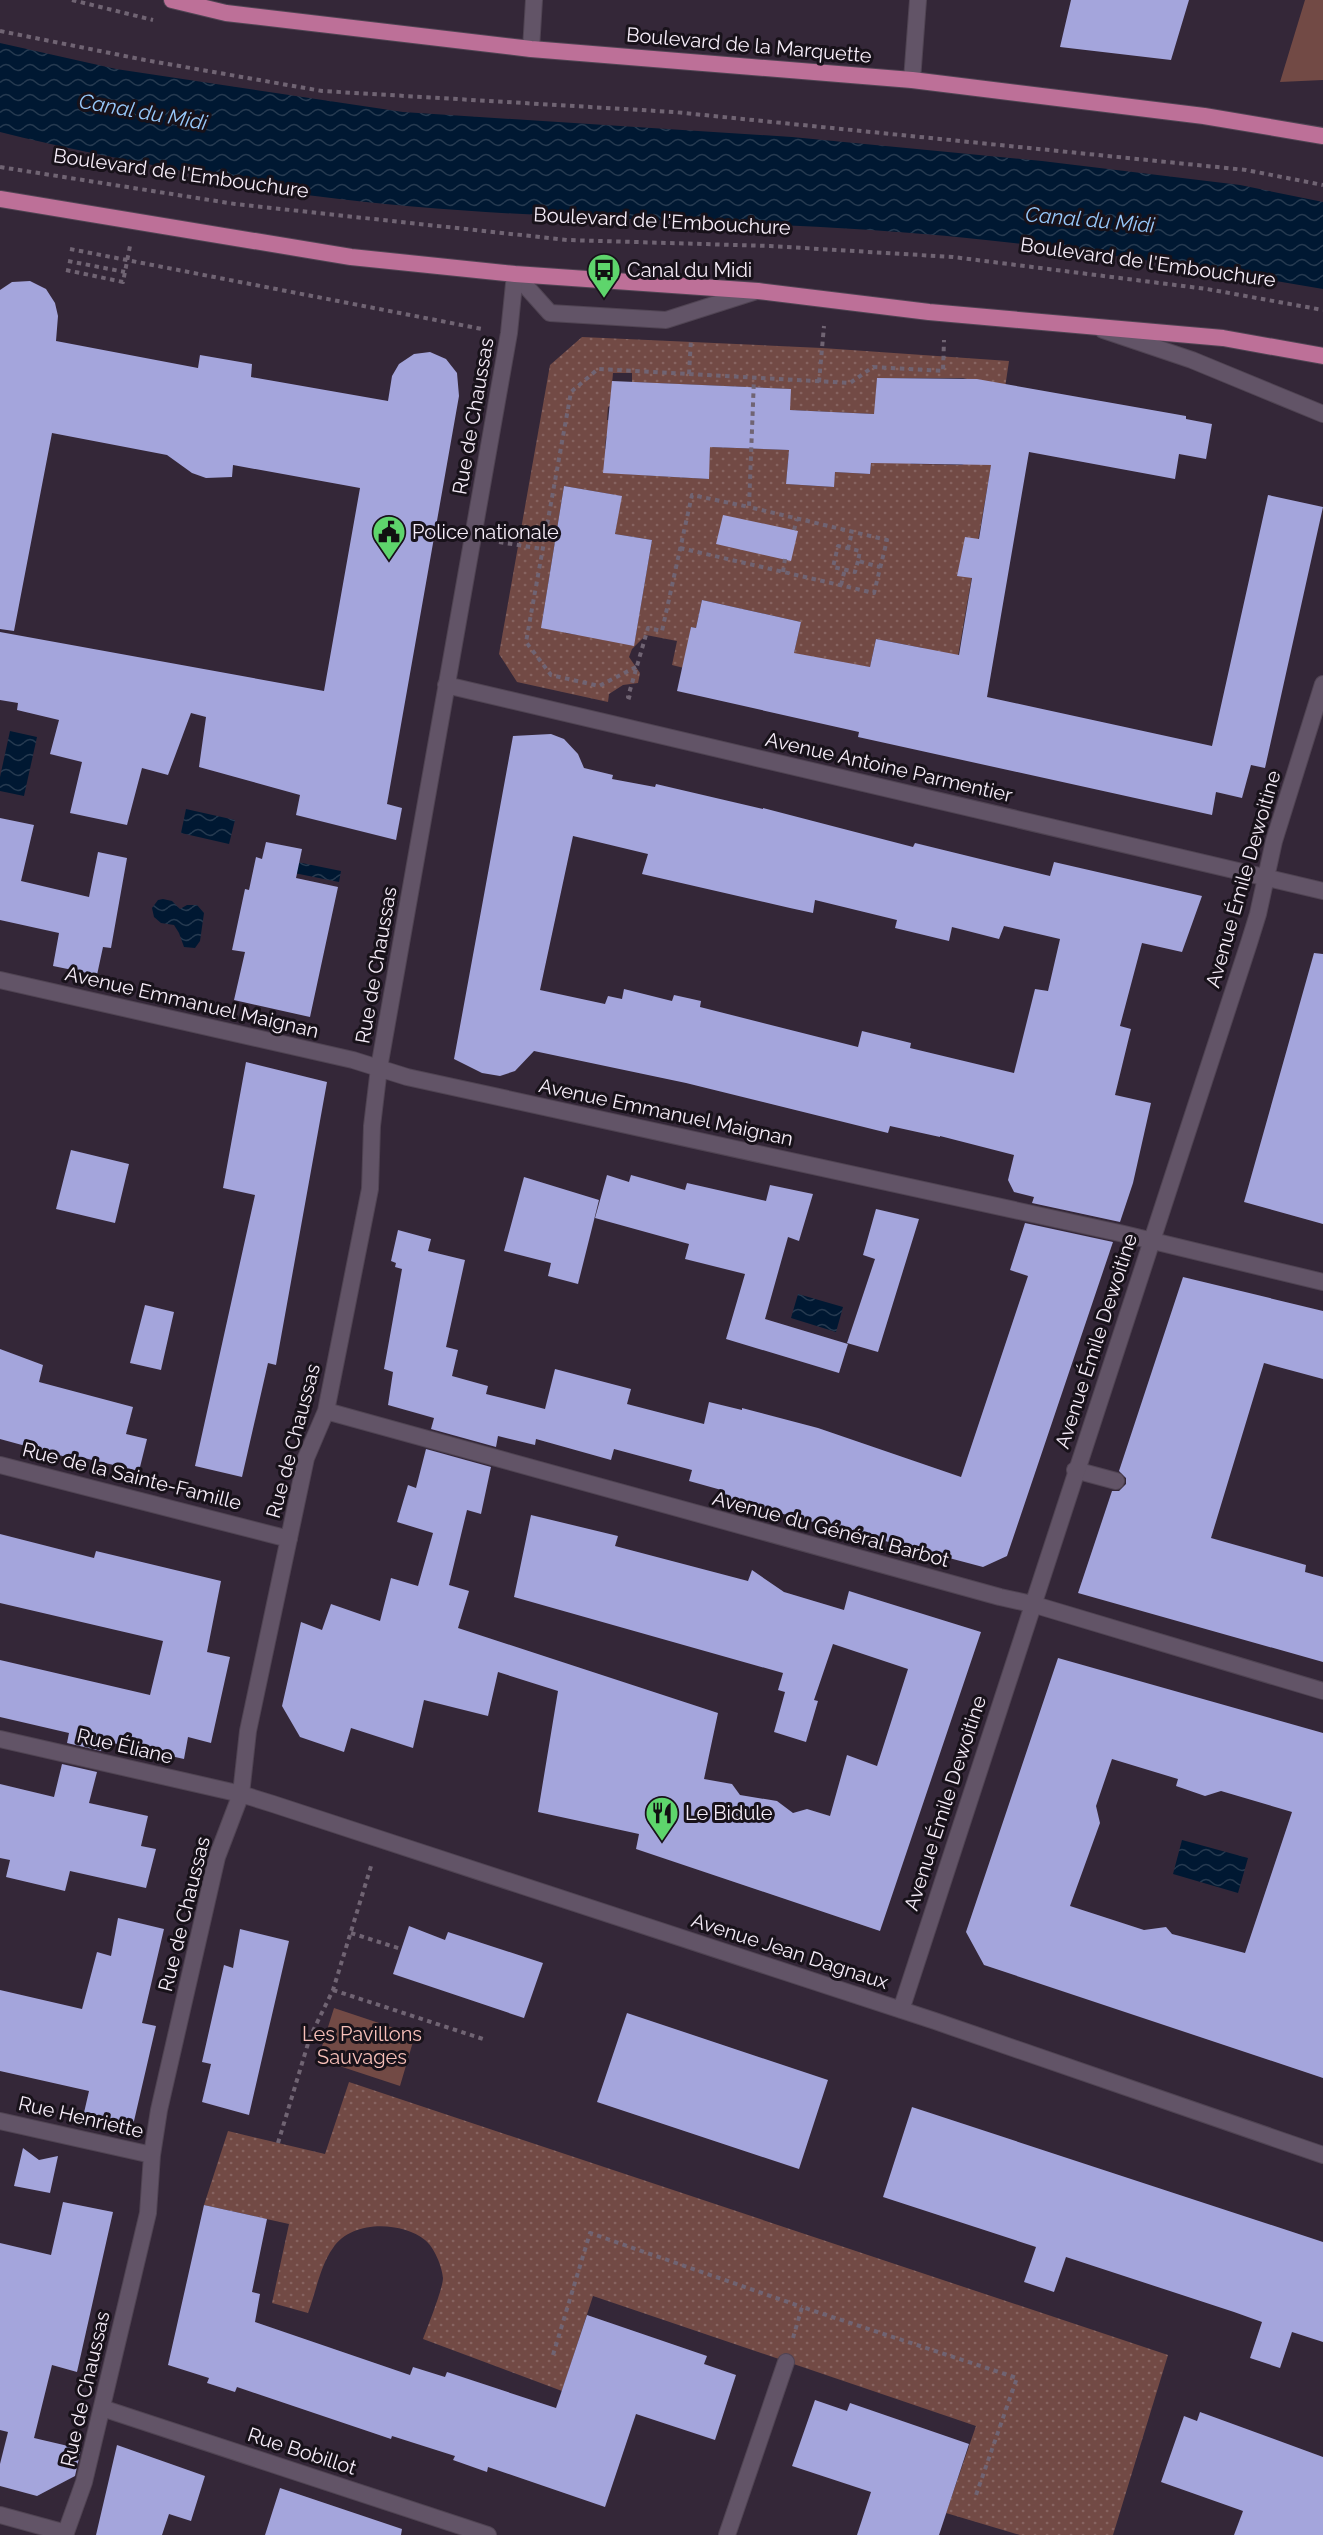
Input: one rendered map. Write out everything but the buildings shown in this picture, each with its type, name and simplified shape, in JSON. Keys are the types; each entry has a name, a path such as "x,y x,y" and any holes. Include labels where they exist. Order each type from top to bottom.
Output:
{"main road":[{"name":"Boulevard de la Marquette","path":"172,0 226,13 531,49 912,80 1204,116 1323,135"},
{"path":"0,198 351,256 514,274 758,291 945,313 1223,338 1323,356"}],"street":[{"path":"531,49 534,0"},
{"path":"912,80 918,0"},
{"path":"514,274 550,313 591,316 666,320 758,291"},
{"name":"Rue de Chaussas","path":"66,2534 84,2482 148,2213 152,2155 159,2110 217,1857 241,1794 248,1731 306,1458 326,1411 370,1189 372,1126 379,1068 509,333 514,274"},
{"path":"1085,324 1192,360 1323,414"},
{"name":"Avenue Émile Dewoitine","path":"901,2010 1249,943 1274,841 1323,684"},
{"name":"Avenue Antoine Parmentier","path":"446,685 1323,891"},
{"name":"Avenue Emmanuel Maignan","path":"0,980 344,1058 407,1077 1151,1240 1323,1282"},
{"name":"Avenue du Général Barbot","path":"326,1411 965,1588 1032,1604 1323,1691"},
{"name":"Rue de la Sainte-Famille","path":"0,1465 289,1539"},
{"path":"1076,1470 1116,1481"},
{"name":"Rue Éliane","path":"0,1739 241,1794"},
{"name":"Avenue Jean Dagnaux","path":"241,1794 901,2010 1323,2155"},
{"name":"Rue Henriette","path":"0,2121 152,2155"},
{"path":"727,2535 786,2362"},
{"name":"Rue Bobillot","path":"102,2408 488,2535"},
{"path":"0,2515 66,2534"}],"path":[{"path":"0,31 145,60 322,91 674,112 1246,170 1323,185"},
{"name":"Boulevard de l'Embouchure","path":"0,167 235,204 567,240 770,246 952,257 1207,289 1323,310"},
{"path":"70,249 493,331"},
{"path":"69,261 125,272"},
{"path":"66,270 123,282 128,261"},
{"path":"819,382 826,299"},
{"path":"636,668 599,686 551,675 526,642 571,392 598,369 850,383 873,367 943,371 945,313"},
{"path":"749,507 754,378"},
{"path":"638,700 628,698 648,628 662,631 692,495 887,540 874,593 681,548"},
{"path":"794,530 797,519"},
{"path":"848,549 852,531"},
{"path":"473,537 543,549"},
{"path":"838,546 860,551 858,561 855,572 833,567 838,546"},
{"path":"783,572 785,559"},
{"path":"858,561 880,567"},
{"path":"841,585 845,569"},
{"path":"278,2143 310,2037 333,1990 379,1839"},
{"path":"351,1933 401,1949"},
{"path":"333,1990 483,2039"},
{"path":"553,2355 590,2233 802,2307 1017,2378 976,2495"},
{"path":"786,2362 802,2307"}],"green space":[{"path":"1305,0 1323,0 1323,80 1280,82"},
{"path":"582,337 822,348 1009,361 1005,388 963,378 877,378 875,414 790,410 790,389 632,382 632,373 613,373 607,420 619,421 606,437 605,449 609,449 609,473 708,479 710,447 789,450 786,484 833,487 835,472 870,474 873,445 912,464 962,465 994,449 953,685 923,648 876,639 870,667 793,657 801,622 702,600 696,628 691,627 684,668 672,665 677,641 646,635 632,649 629,657 640,673 638,683 623,685 609,694 608,702 517,682 499,654 550,365","holes":["564,486 621,496 615,534 652,540 635,639 581,623 578,635 565,633 566,628 542,622"]},
{"name":"Les Pavillons Sauvages","path":"334,2008 415,2035 400,2086 318,2059"},
{"path":"349,2082 1168,2355 1113,2535 1020,2535 946,2513 976,2426 593,2296 562,2391 423,2339 441,2290 443,2278 437,2257 428,2243 403,2229 377,2226 364,2228 341,2239 325,2263 308,2313 272,2303 289,2224 204,2205 228,2131 325,2154"}],"water":[{"path":"0,43 116,69 403,112 792,137 1042,161 1240,185 1323,202 1323,289 1098,253 928,234 454,210 384,204 263,188 0,132"},
{"path":"10,731 37,737 24,796 0,791 0,777"},
{"path":"186,809 235,820 229,844 181,833"},
{"path":"297,862 341,871 339,882 294,873"},
{"path":"158,900 172,901 180,909 187,905 197,905 204,913 200,941 195,948 184,947 174,925 161,923 154,917 152,908"},
{"path":"798,1294 843,1307 836,1332 791,1318"},
{"path":"1182,1840 1248,1858 1238,1893 1173,1874"}],"place":[{"name":"Canal du Midi","path":"604,299"},
{"name":"Police nationale","path":"389,561"},
{"name":"Le Bidule","path":"662,1842"}]}
